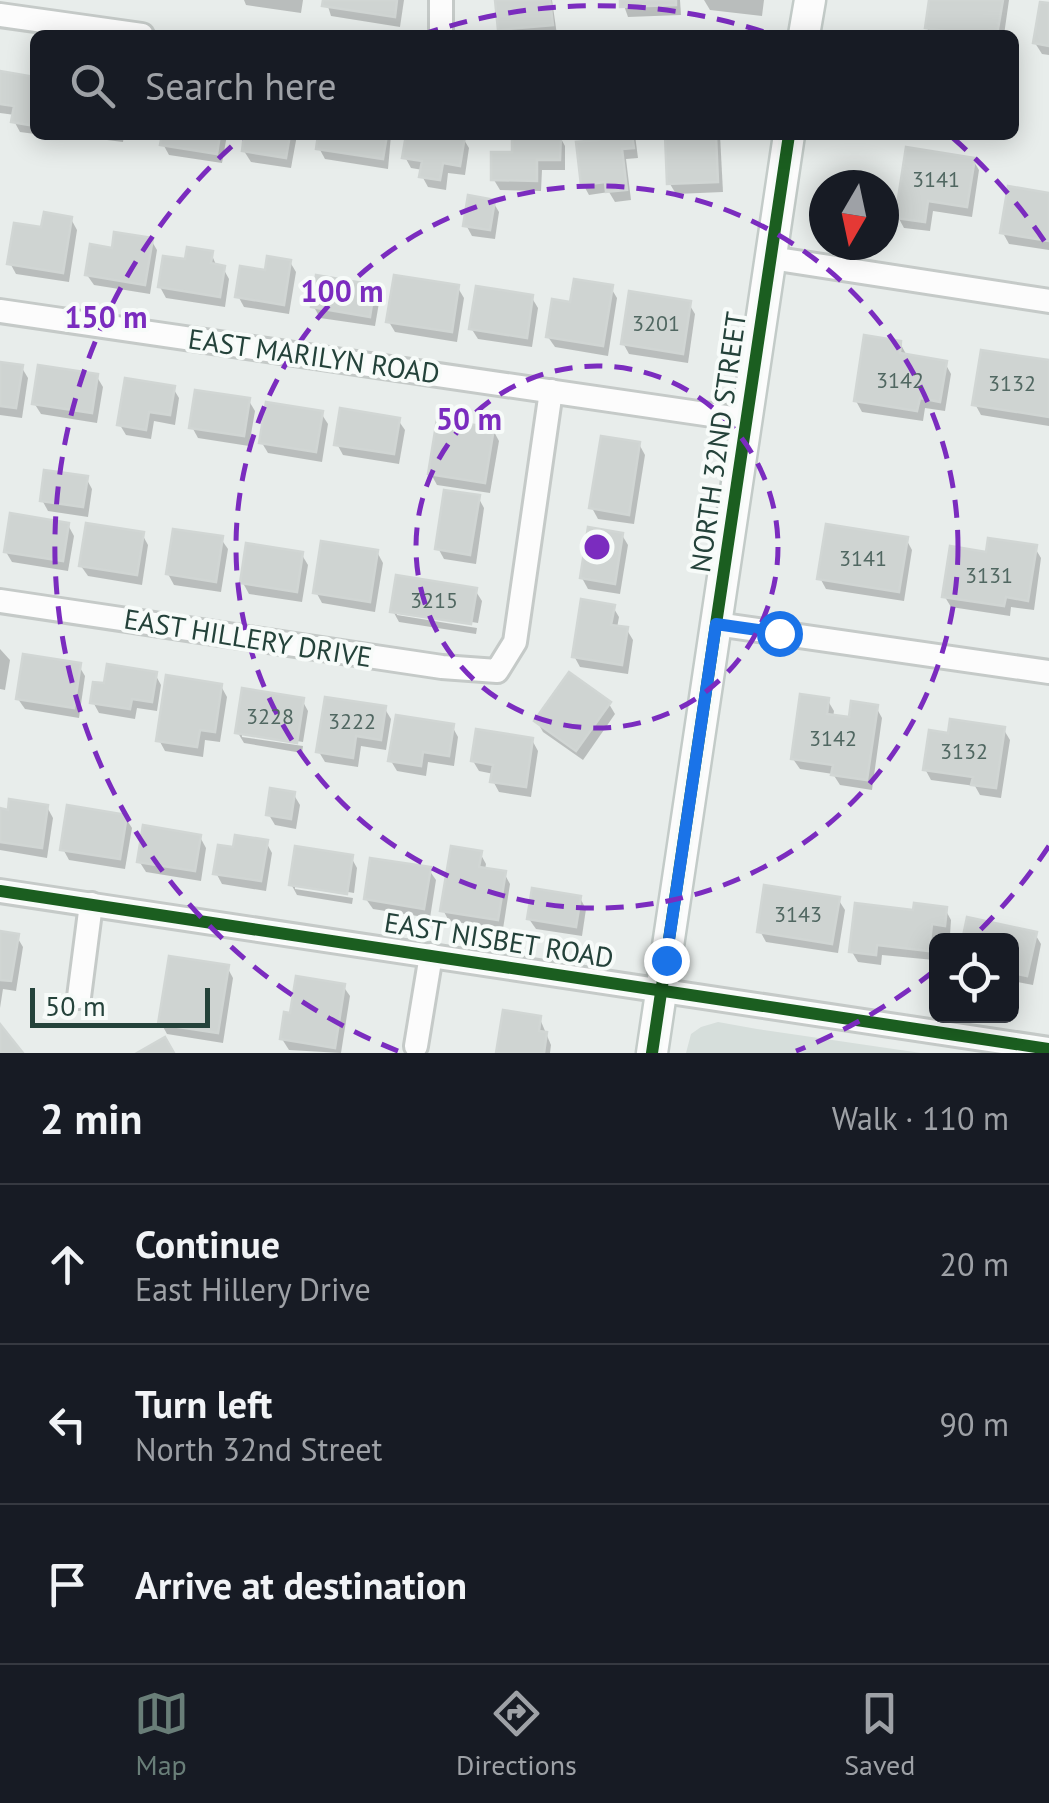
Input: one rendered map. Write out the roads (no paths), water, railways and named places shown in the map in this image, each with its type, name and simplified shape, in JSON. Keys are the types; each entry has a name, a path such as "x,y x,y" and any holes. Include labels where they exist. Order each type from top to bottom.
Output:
{"main road":[{"path":"805,30 810,0"},
{"name":"NORTH 32ND STREET","path":"652,1053 789,140"}],"street":[{"path":"441,0 441,30"},
{"path":"0,15 106,30"},
{"path":"771,258 1049,300"},
{"name":"EAST MARILYN ROAD","path":"0,311 746,420"},
{"name":"EAST HILLERY DRIVE","path":"0,600 442,667 497,671 515,642 551,391"},
{"path":"716,624 1049,672"},
{"name":"EAST NISBET ROAD","path":"0,891 1049,1048"},
{"path":"79,997 91,904"},
{"name":"EAST NISBET ROAD","path":"416,1046 431,954"}]}
